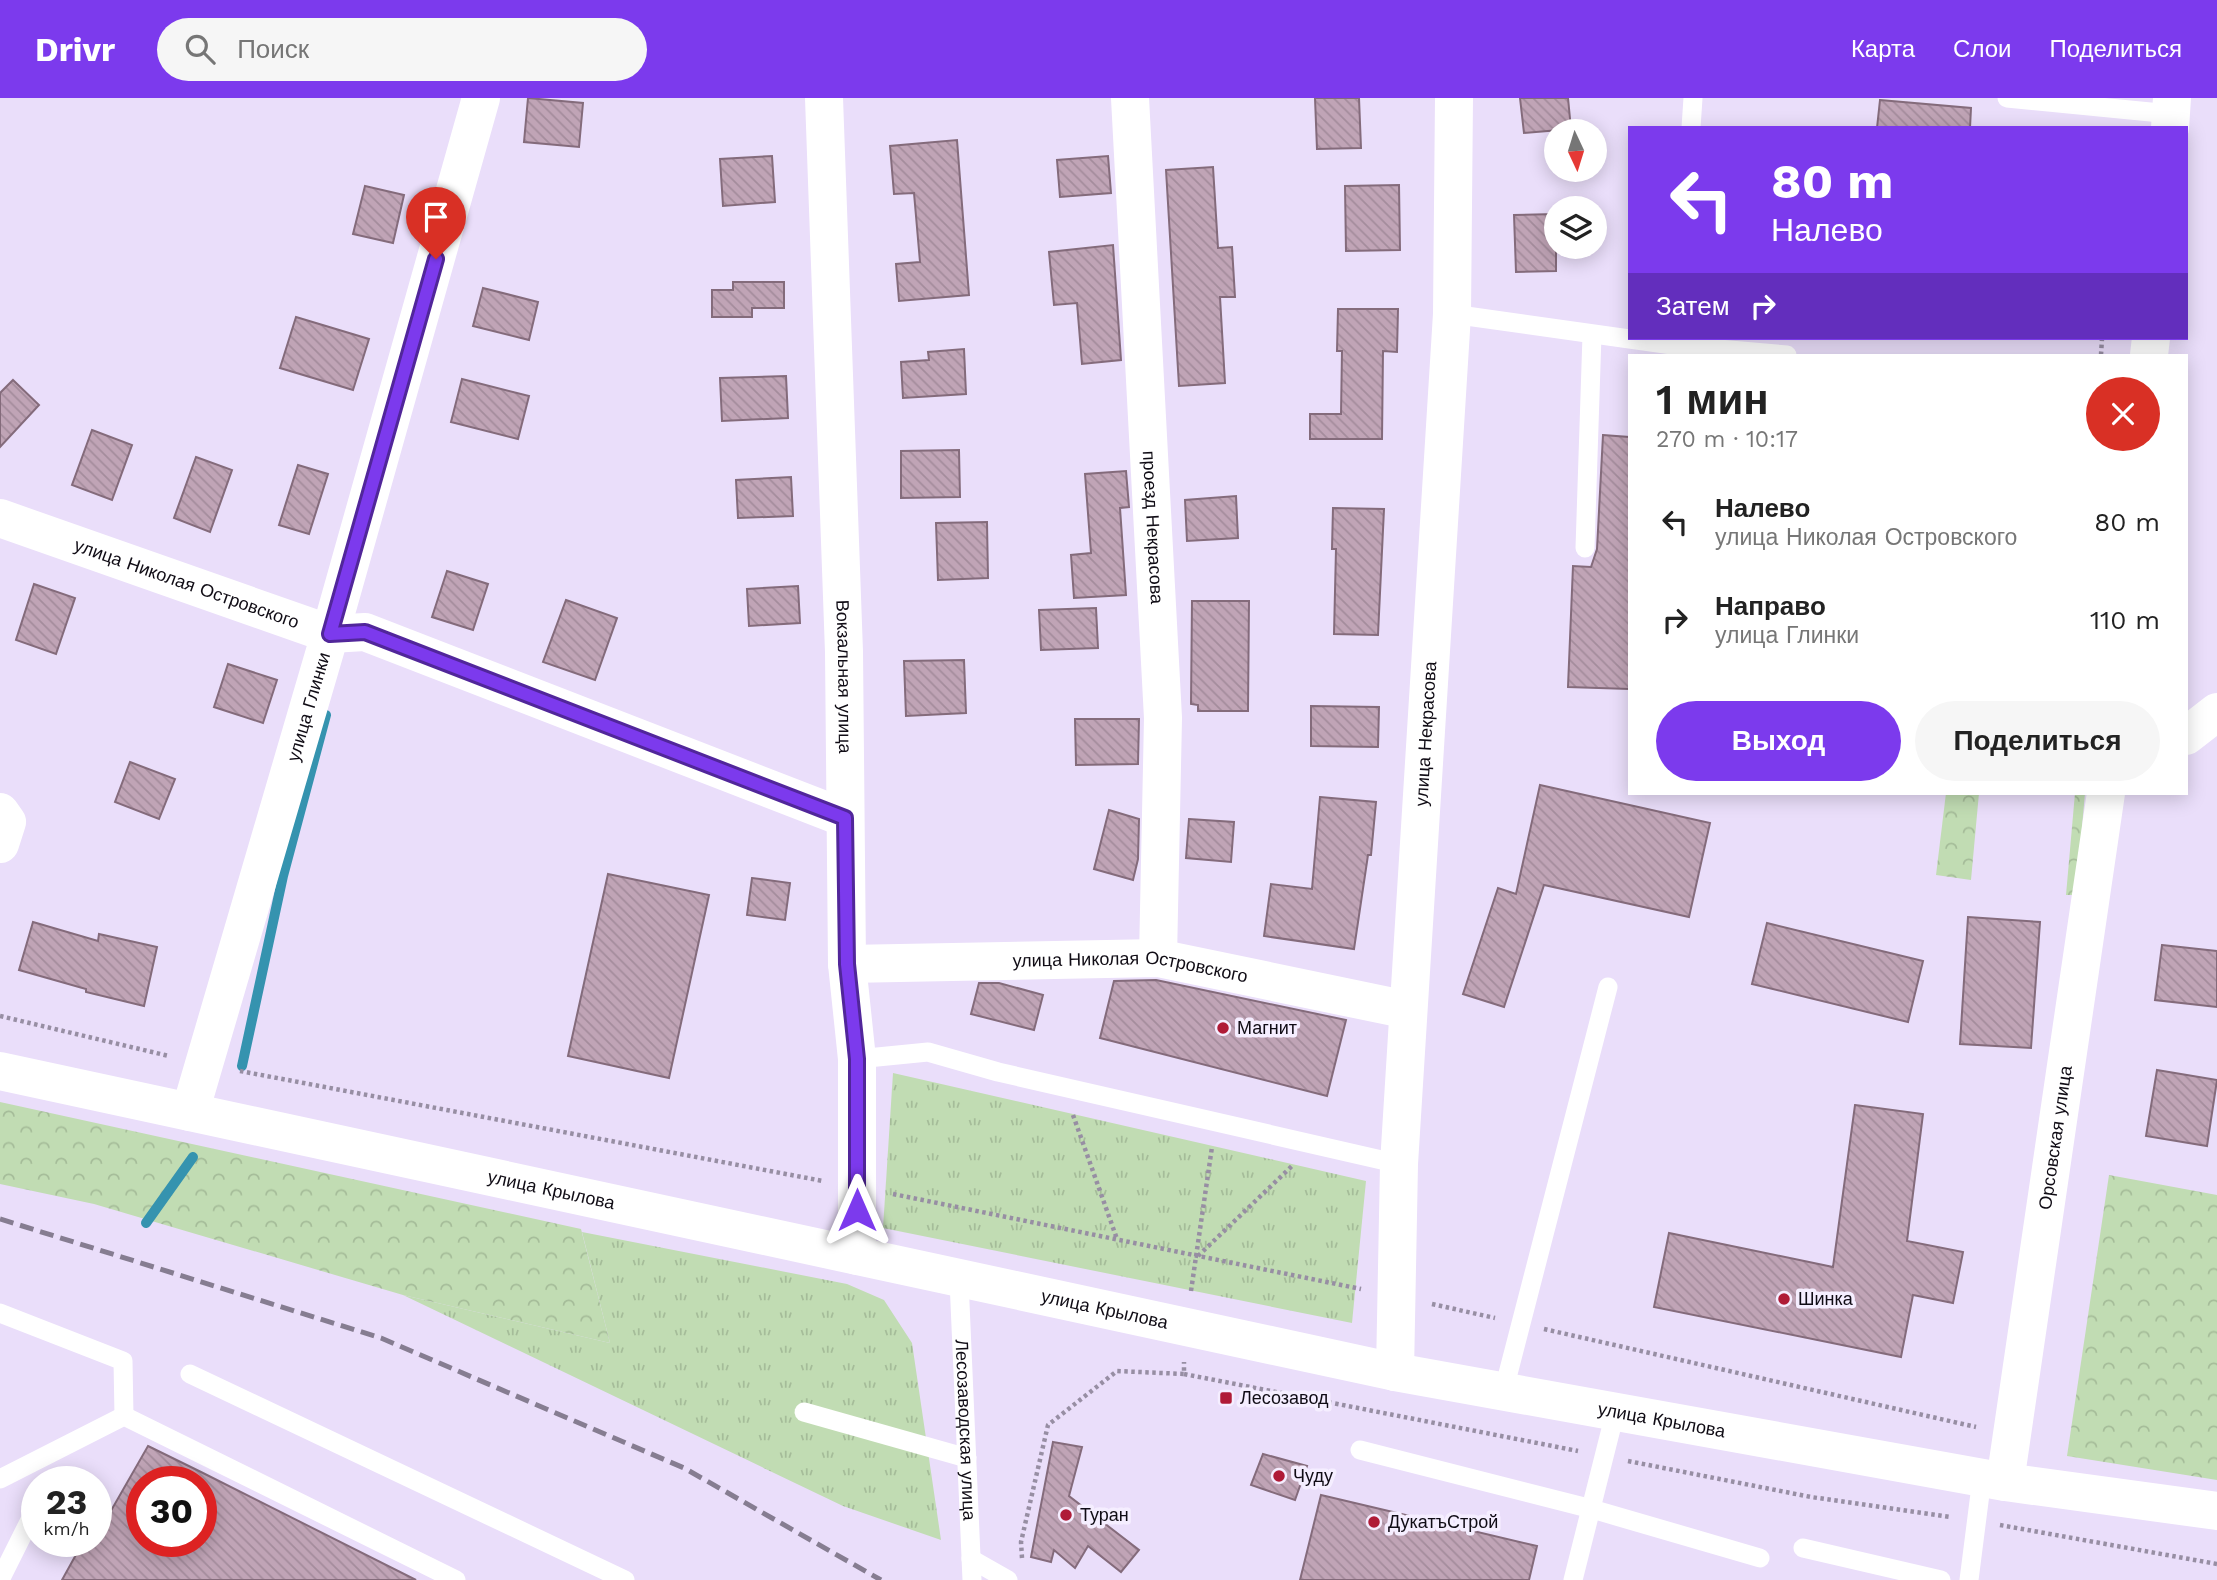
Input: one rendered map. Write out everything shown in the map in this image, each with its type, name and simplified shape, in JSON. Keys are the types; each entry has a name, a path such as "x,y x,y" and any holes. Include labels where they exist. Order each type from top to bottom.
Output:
{"street":[{"name":"улица Глинки","path":"190,1112 330,634 481,98"},
{"name":"Вокзальная улица","path":"824,98 844,652 847,964 857,1059 857,1256"},
{"name":"проезд Некрасова","path":"1130,98 1163,718 1158,958"},
{"name":"улица Некрасова","path":"1395,1372 1399,1164 1452,314 1454,98"},
{"name":"улица Николая Островского","path":"0,518 330,634 365,632 845,818"},
{"path":"2188,734 2217,712"},
{"name":"Орсовская улица","path":"1993,1480 2012,1435 2107,795"},
{"path":"0,812 7,822 0,844"},
{"name":"улица Николая Островского","path":"847,964 1158,958 1408,1010"},
{"name":"улица Крылова","path":"0,1071 1185,1329 1395,1372 1993,1480 2217,1511"}],"lane":[{"path":"1691,126 1693,98"},
{"path":"2007,98 2171,113"},
{"path":"1452,314 1628,338"},
{"path":"1585,548 1592,335"},
{"path":"1649,340 1778,354"},
{"path":"1503,1392 1608,987"},
{"path":"857,1059 928,1052 1063,1087 1399,1164"},
{"name":"Лесозаводская улица","path":"959,1280 972,1580"},
{"path":"0,1313 123,1361 124,1416"},
{"path":"190,1374 625,1580"},
{"path":"804,1412 967,1458"},
{"path":"1573,1580 1615,1413"},
{"path":"0,1479 124,1416"},
{"path":"124,1416 456,1580"},
{"path":"1360,1450 1592,1509 1760,1558"},
{"path":"1969,1580 1976,1521 1993,1480"},
{"path":"0,1580 21,1538"},
{"path":"1804,1548 1941,1580"},
{"path":"971,1559 1016,1574"}],"path":[{"path":"0,1016 204,1065 857,1187 1396,1296 2012,1435"},
{"path":"1063,1087 1117,1240"},
{"path":"1184,1374 1185,1329 1215,1122"},
{"path":"1197,1256 1315,1144"},
{"path":"1016,1574 1048,1425 1117,1371 1184,1374 1811,1497 1976,1521 2217,1564"}],"green space":[{"path":"1946,795 1979,795 1971,880 1936,875"},
{"path":"2075,795 2085,795 2076,895 2066,895"},
{"path":"893,1073 1366,1181 1352,1323 883,1228"},
{"path":"0,1102 581,1229 610,1343 403,1295 94,1204 0,1184"},
{"path":"2109,1175 2217,1195 2217,1480 2067,1456"},
{"path":"582,1232 847,1284 884,1300 912,1343 941,1540 843,1506 403,1295 610,1343"}],"building":[{"path":"528,98 583,103 579,147 524,142"},
{"path":"1315,98 1359,98 1361,148 1317,149"},
{"path":"1520,98 1568,98 1570,119 1544,119 1544,131 1524,133"},
{"path":"1880,100 1971,108 1970,126 1877,126"},
{"path":"957,140 969,295 899,301 896,264 920,262 914,193 894,194 890,146"},
{"path":"772,156 775,202 723,206 720,159"},
{"path":"1108,156 1111,193 1060,197 1057,160"},
{"path":"1213,167 1218,248 1232,247 1235,297 1220,297 1225,383 1179,386 1166,170"},
{"path":"1399,185 1400,250 1346,251 1345,186"},
{"path":"365,186 404,195 393,243 353,234"},
{"path":"1544,214 1544,259 1556,259 1556,271 1516,272 1514,215"},
{"path":"1113,245 1121,360 1082,364 1077,303 1054,305 1049,252"},
{"path":"733,282 784,282 784,308 752,308 752,317 712,317 712,290 733,290"},
{"path":"483,288 538,302 529,340 473,326"},
{"path":"1338,309 1398,309 1397,352 1383,351 1382,439 1310,439 1310,414 1341,414 1342,351 1337,351"},
{"path":"296,317 369,339 353,390 280,368"},
{"path":"964,349 966,394 903,398 901,362 929,360 928,352"},
{"path":"786,376 788,418 722,421 720,378"},
{"path":"462,379 529,396 518,439 451,422"},
{"path":"13,380 39,405 0,447 0,393"},
{"path":"92,430 132,445 112,500 72,485"},
{"path":"1603,435 1628,437 1628,689 1568,687 1573,566 1591,567 1597,549"},
{"path":"959,450 960,497 901,498 901,451"},
{"path":"196,457 232,470 210,532 174,518"},
{"path":"298,465 328,474 309,534 279,525"},
{"path":"1126,471 1129,507 1120,508 1126,595 1074,598 1071,555 1091,553 1085,474"},
{"path":"791,477 793,516 738,518 736,480"},
{"path":"1236,496 1238,538 1187,541 1185,500"},
{"path":"1333,508 1384,509 1378,635 1334,634 1336,549 1332,549"},
{"path":"987,522 988,578 938,580 936,523"},
{"path":"447,571 488,584 473,630 432,617"},
{"path":"34,584 75,598 56,654 16,640"},
{"path":"798,586 800,623 749,626 747,589"},
{"path":"566,600 617,618 595,680 543,662"},
{"path":"1192,601 1249,601 1248,711 1198,711 1198,705 1191,704"},
{"path":"1096,608 1098,648 1041,650 1039,610"},
{"path":"964,660 966,713 906,716 904,661"},
{"path":"228,664 277,680 263,723 214,707"},
{"path":"1311,706 1379,707 1378,747 1311,746"},
{"path":"1075,719 1139,719 1138,764 1076,765"},
{"path":"130,762 175,779 159,819 115,802"},
{"path":"1540,785 1710,823 1689,917 1544,885 1504,1007 1463,994 1498,888 1516,894"},
{"path":"1320,797 1376,802 1371,855 1368,855 1354,949 1264,936 1271,884 1312,889"},
{"path":"1109,810 1139,819 1138,859 1133,880 1094,869"},
{"path":"1189,819 1234,822 1231,862 1186,858"},
{"path":"608,874 709,895 669,1078 568,1056"},
{"path":"752,878 790,883 785,920 747,915"},
{"path":"1968,917 2040,922 2031,1048 1960,1044"},
{"path":"33,922 98,941 99,934 157,947 144,1006 86,992 86,989 19,970"},
{"path":"1767,923 1923,961 1908,1022 1752,984"},
{"path":"2162,945 2217,951 2217,1007 2155,1000"},
{"name":"Магнит","path":"1156,980 1346,1020 1327,1096 1100,1038 1114,981"},
{"path":"979,983 999,983 1043,995 1034,1030 971,1014"},
{"path":"2157,1070 2217,1080 2207,1146 2146,1136"},
{"name":"Шинка","path":"1855,1105 1923,1114 1907,1241 1963,1252 1953,1303 1913,1295 1901,1357 1654,1307 1669,1233 1833,1267"},
{"name":"Туран","path":"1053,1442 1082,1447 1069,1496 1139,1550 1121,1572 1088,1546 1075,1568 1054,1550 1051,1562 1031,1557"},
{"path":"148,1446 188,1466 137,1466"},
{"name":"Чуду","path":"1263,1454 1307,1466 1295,1500 1251,1485"},
{"path":"217,1480 416,1580 62,1580 75,1557 112,1557 112,1509 126,1484 126,1557 217,1557"},
{"name":"ДукатъСтрой","path":"1321,1495 1537,1546 1529,1580 1300,1580"}],"waterway":[{"path":"242,1066 283,876 326,715"},
{"path":"146,1223 193,1157"}],"railway":[{"path":"0,1219 381,1338 684,1468 881,1580"}],"place":[{"name":"Магнит","path":"1223,1028"},
{"name":"Шинка","path":"1784,1299"},
{"name":"Лесозавод","path":"1226,1398"},
{"name":"Чуду","path":"1279,1476"},
{"name":"Туран","path":"1066,1515"},
{"name":"ДукатъСтрой","path":"1374,1522"}],"route":[{"path":"436,259 330,634 365,632 845,818 847,964 857,1059 857,1210"}]}
